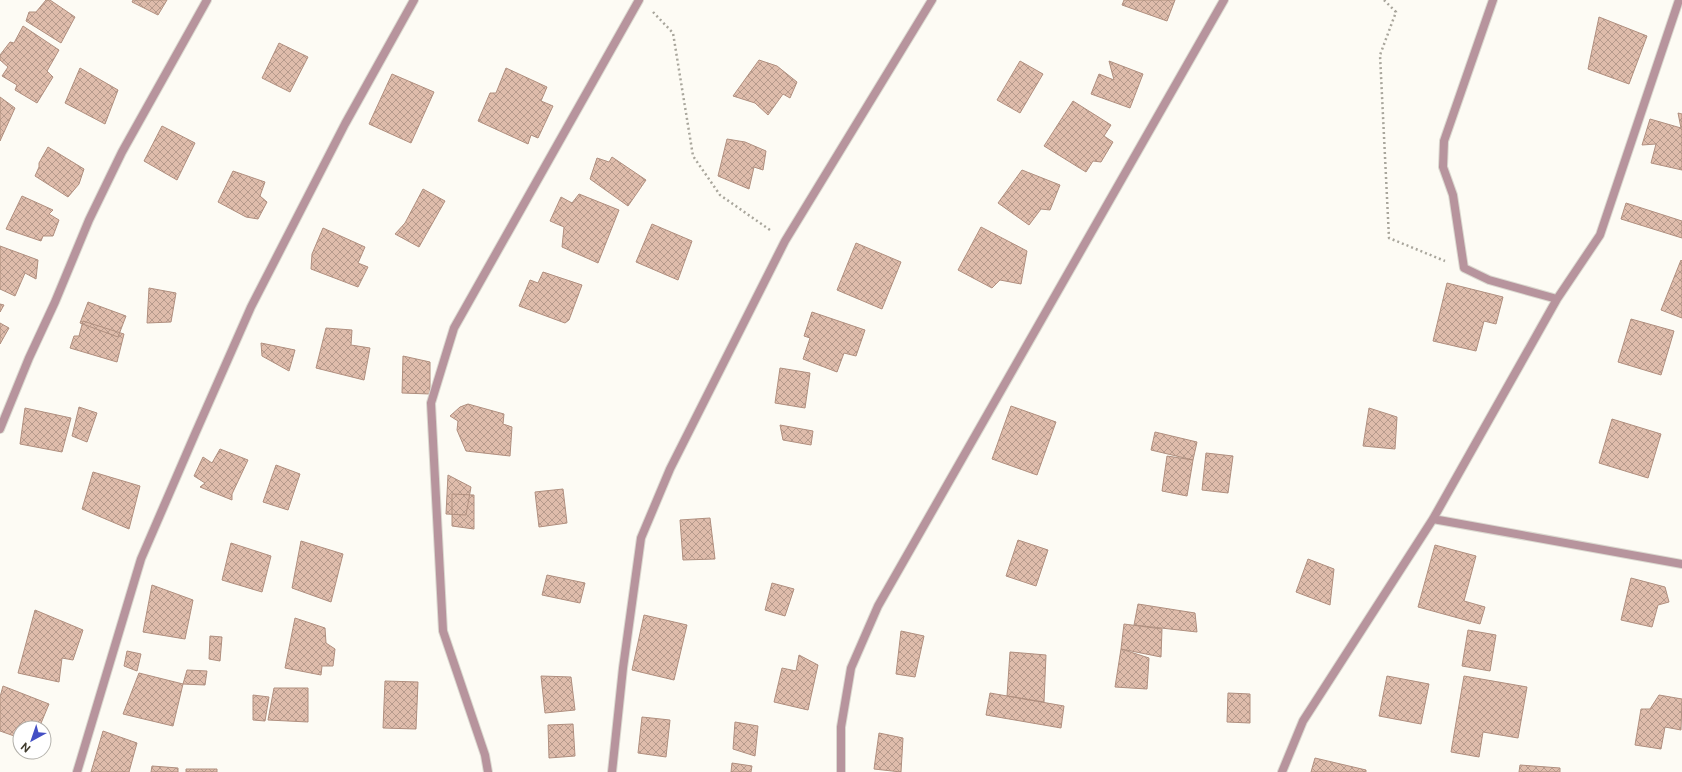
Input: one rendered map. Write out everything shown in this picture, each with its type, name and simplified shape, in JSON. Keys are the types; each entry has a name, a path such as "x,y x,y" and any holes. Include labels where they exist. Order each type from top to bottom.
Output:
{"street":[{"path":"0,429 29,358 56,302 89,220 122,152 207,0"},
{"path":"77,772 141,558 195,434 251,307 345,124 414,0"},
{"path":"488,772 485,755 443,631 431,403 454,328 639,0"},
{"path":"612,772 623,668 641,538 670,469 785,241 932,0"},
{"path":"841,772 841,727 851,668 878,606 1224,0"},
{"path":"1493,0 1444,141 1443,167 1453,195 1464,268 1489,280 1557,299"},
{"path":"1282,772 1303,721 1432,519 1557,299 1600,235 1679,0"},
{"path":"1432,519 1682,564"}],"path":[{"path":"1384,0 1396,12 1380,55 1389,238 1464,268"},
{"path":"652,11 673,33 693,156 720,195 785,241"}],"building":[{"path":"46,0 50,0 75,17 61,43 26,21 29,12 36,12"},
{"path":"133,0 167,0 158,15 132,2"},
{"path":"1124,0 1175,0 1167,21 1122,5"},
{"path":"1599,17 1647,36 1629,84 1588,69"},
{"path":"23,26 59,50 47,71 53,77 37,103 15,90 17,85 2,76 8,67 0,60 0,55 10,42 14,43"},
{"path":"279,43 308,57 290,92 262,78"},
{"path":"759,60 777,66 797,82 790,98 783,94 768,115 755,103 733,96"},
{"path":"1020,61 1043,74 1020,113 997,100"},
{"path":"1109,61 1143,74 1130,108 1091,94 1099,74 1114,80"},
{"path":"80,68 118,90 105,124 65,103"},
{"path":"506,68 547,87 541,101 553,106 538,138 531,135 528,144 478,121 490,93 496,93"},
{"path":"392,74 434,92 411,143 369,124"},
{"path":"0,97 15,108 0,141"},
{"path":"1073,101 1111,125 1104,136 1113,142 1101,162 1093,161 1086,172 1044,146"},
{"path":"1678,113 1682,114 1682,170 1651,163 1656,144 1642,145 1650,119 1681,128"},
{"path":"162,126 195,143 177,180 144,161"},
{"path":"727,139 745,142 766,151 763,170 754,167 749,189 718,176"},
{"path":"48,147 84,169 79,184 68,197 35,176 39,163"},
{"path":"612,157 646,180 628,206 590,179 597,158 609,162"},
{"path":"1022,170 1060,185 1050,210 1041,209 1029,225 998,203"},
{"path":"233,171 265,182 260,196 267,202 258,219 246,217 218,202"},
{"path":"423,189 445,201 419,247 395,234 405,223"},
{"path":"579,194 619,210 598,263 562,247 564,227 550,221 561,197 572,203"},
{"path":"22,196 53,210 49,214 59,220 53,236 43,236 41,241 6,229"},
{"path":"1626,203 1682,221 1682,238 1621,219"},
{"path":"652,224 692,241 678,280 636,262"},
{"path":"981,227 1027,251 1021,284 1000,280 992,288 958,270"},
{"path":"323,228 365,247 358,263 368,267 358,287 311,269 312,254"},
{"path":"856,243 901,262 882,309 837,290"},
{"path":"0,246 38,260 36,279 25,273 15,296 0,289"},
{"path":"1681,260 1682,261 1682,318 1661,310"},
{"path":"543,272 582,285 569,320 565,323 519,306 530,280 538,283"},
{"path":"1447,283 1503,297 1496,324 1484,321 1476,351 1433,341"},
{"path":"149,288 176,293 171,322 147,323"},
{"path":"88,302 126,316 118,337 80,323"},
{"path":"0,304 4,305 0,312"},
{"path":"812,312 865,330 856,356 844,353 837,372 803,359 810,338 804,336"},
{"path":"1631,319 1674,331 1661,375 1618,362"},
{"path":"83,321 124,334 117,362 70,348 74,336 79,336"},
{"path":"0,323 9,328 0,344"},
{"path":"326,328 352,330 351,345 370,348 364,380 316,368"},
{"path":"261,343 295,350 289,371 262,356"},
{"path":"403,356 430,362 430,394 402,393"},
{"path":"780,368 810,373 805,408 775,403"},
{"path":"468,404 504,414 503,424 512,427 510,456 466,451 457,430 458,421 450,416 460,407"},
{"path":"1011,406 1056,422 1037,475 992,459"},
{"path":"79,407 97,413 87,442 72,436"},
{"path":"25,408 71,418 62,452 20,444"},
{"path":"1369,408 1397,417 1395,449 1363,446"},
{"path":"1612,419 1661,434 1648,478 1599,463"},
{"path":"780,425 813,431 811,445 783,440"},
{"path":"1155,432 1197,442 1193,460 1151,450"},
{"path":"220,449 248,460 232,494 232,500 200,487 205,483 194,476 203,457 212,463"},
{"path":"1206,453 1233,456 1228,493 1202,490"},
{"path":"1167,456 1193,460 1187,496 1162,491"},
{"path":"276,465 300,474 288,510 263,502"},
{"path":"93,472 140,486 129,529 82,509"},
{"path":"448,475 471,487 466,515 446,514"},
{"path":"563,489 567,523 539,527 535,492"},
{"path":"452,494 474,495 474,529 452,526"},
{"path":"710,518 715,559 683,560 680,520"},
{"path":"1018,540 1048,550 1036,586 1006,576"},
{"path":"301,541 343,554 331,602 292,588"},
{"path":"231,543 271,556 262,592 222,580"},
{"path":"1435,545 1476,556 1464,601 1485,607 1480,624 1418,607"},
{"path":"1308,559 1334,569 1330,605 1296,592"},
{"path":"547,575 585,583 580,603 542,595"},
{"path":"1631,578 1665,587 1669,602 1658,605 1652,627 1621,620"},
{"path":"772,583 794,589 785,616 765,610"},
{"path":"152,585 193,600 185,639 143,632"},
{"path":"1138,604 1195,613 1197,632 1134,625"},
{"path":"35,610 83,630 73,660 62,658 59,682 18,673"},
{"path":"644,615 687,625 674,680 632,670"},
{"path":"295,618 325,628 326,643 335,649 333,666 322,666 321,675 285,668"},
{"path":"1124,624 1162,629 1161,657 1121,649"},
{"path":"1468,630 1496,635 1490,671 1462,666"},
{"path":"901,631 924,636 915,677 896,674"},
{"path":"210,636 222,637 220,661 209,659"},
{"path":"1121,649 1149,658 1147,689 1115,687"},
{"path":"127,651 141,654 137,671 124,666"},
{"path":"1010,652 1046,655 1044,702 1007,696"},
{"path":"799,655 818,665 808,710 774,702 782,668 796,671"},
{"path":"187,670 207,671 205,685 183,684"},
{"path":"139,673 183,684 173,726 123,714"},
{"path":"541,676 571,677 575,710 545,713"},
{"path":"1387,676 1429,684 1421,724 1379,716"},
{"path":"1464,676 1527,687 1518,738 1483,732 1479,757 1451,752"},
{"path":"385,681 418,682 416,729 383,728"},
{"path":"3,686 49,704 42,720 12,720 12,735 0,731 0,697"},
{"path":"274,688 308,688 308,722 268,720"},
{"path":"990,693 1064,706 1061,728 986,715"},
{"path":"1228,693 1250,694 1250,723 1227,722"},
{"path":"253,695 269,697 265,721 253,720"},
{"path":"1659,695 1682,699 1681,730 1665,727 1661,749 1635,745 1641,709 1650,709"},
{"path":"642,717 670,720 666,757 638,753"},
{"path":"735,722 758,726 755,756 733,749"},
{"path":"573,724 575,756 549,758 548,725"},
{"path":"103,731 137,743 129,772 91,772"},
{"path":"879,733 903,738 901,772 874,769"},
{"path":"1315,758 1366,770 1366,772 1311,772"},
{"path":"732,763 752,766 751,772 731,772"},
{"path":"1520,765 1560,768 1560,772 1519,772"},
{"path":"152,766 178,768 178,772 151,772"},
{"path":"186,769 217,769 217,772 186,772"}]}
